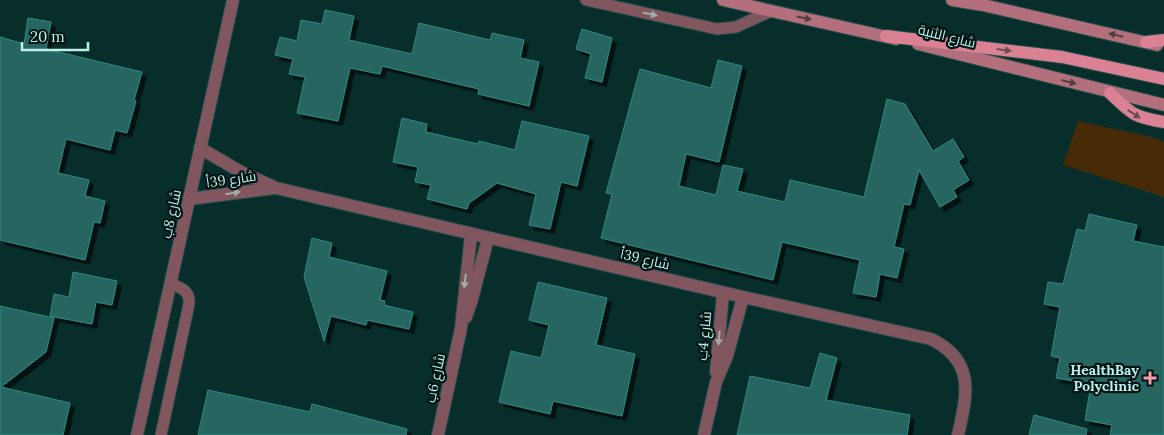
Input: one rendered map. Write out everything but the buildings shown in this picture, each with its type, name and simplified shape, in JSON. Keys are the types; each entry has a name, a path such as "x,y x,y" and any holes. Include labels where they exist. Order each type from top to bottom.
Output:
{"main road":[{"name":"شارع الثنية","path":"722,0 886,36 1164,105"},
{"path":"952,0 980,2 1164,46"},
{"path":"886,36 1062,57 1164,79"},
{"path":"1146,42 1164,40"},
{"path":"1110,93 1129,112 1137,117 1164,122"}],"street":[{"name":"شارع 8ب","path":"137,435 233,0"},
{"name":"شارع 39أ","path":"200,148 241,172 276,188 743,298 931,339 949,350 961,366 966,389 958,435"},
{"name":"شارع 39أ","path":"189,199 276,188"},
{"name":"شارع 6ب","path":"438,435 461,328 470,234"},
{"name":"شارع 6ب","path":"461,328 472,299 488,238"},
{"name":"شارع 4ب","path":"704,435 716,382 723,293"},
{"name":"شارع 4ب","path":"716,382 727,356 743,298"}],"lane":[{"path":"586,0 717,29 736,27 770,11"},
{"path":"160,435 190,300 183,288 171,284"}],"shaded area":[{"path":"1078,121 1152,137 1164,142 1164,197 1063,165"}],"place":[{"name":"HealthBay Polyclinic","path":"1150,378"}]}
